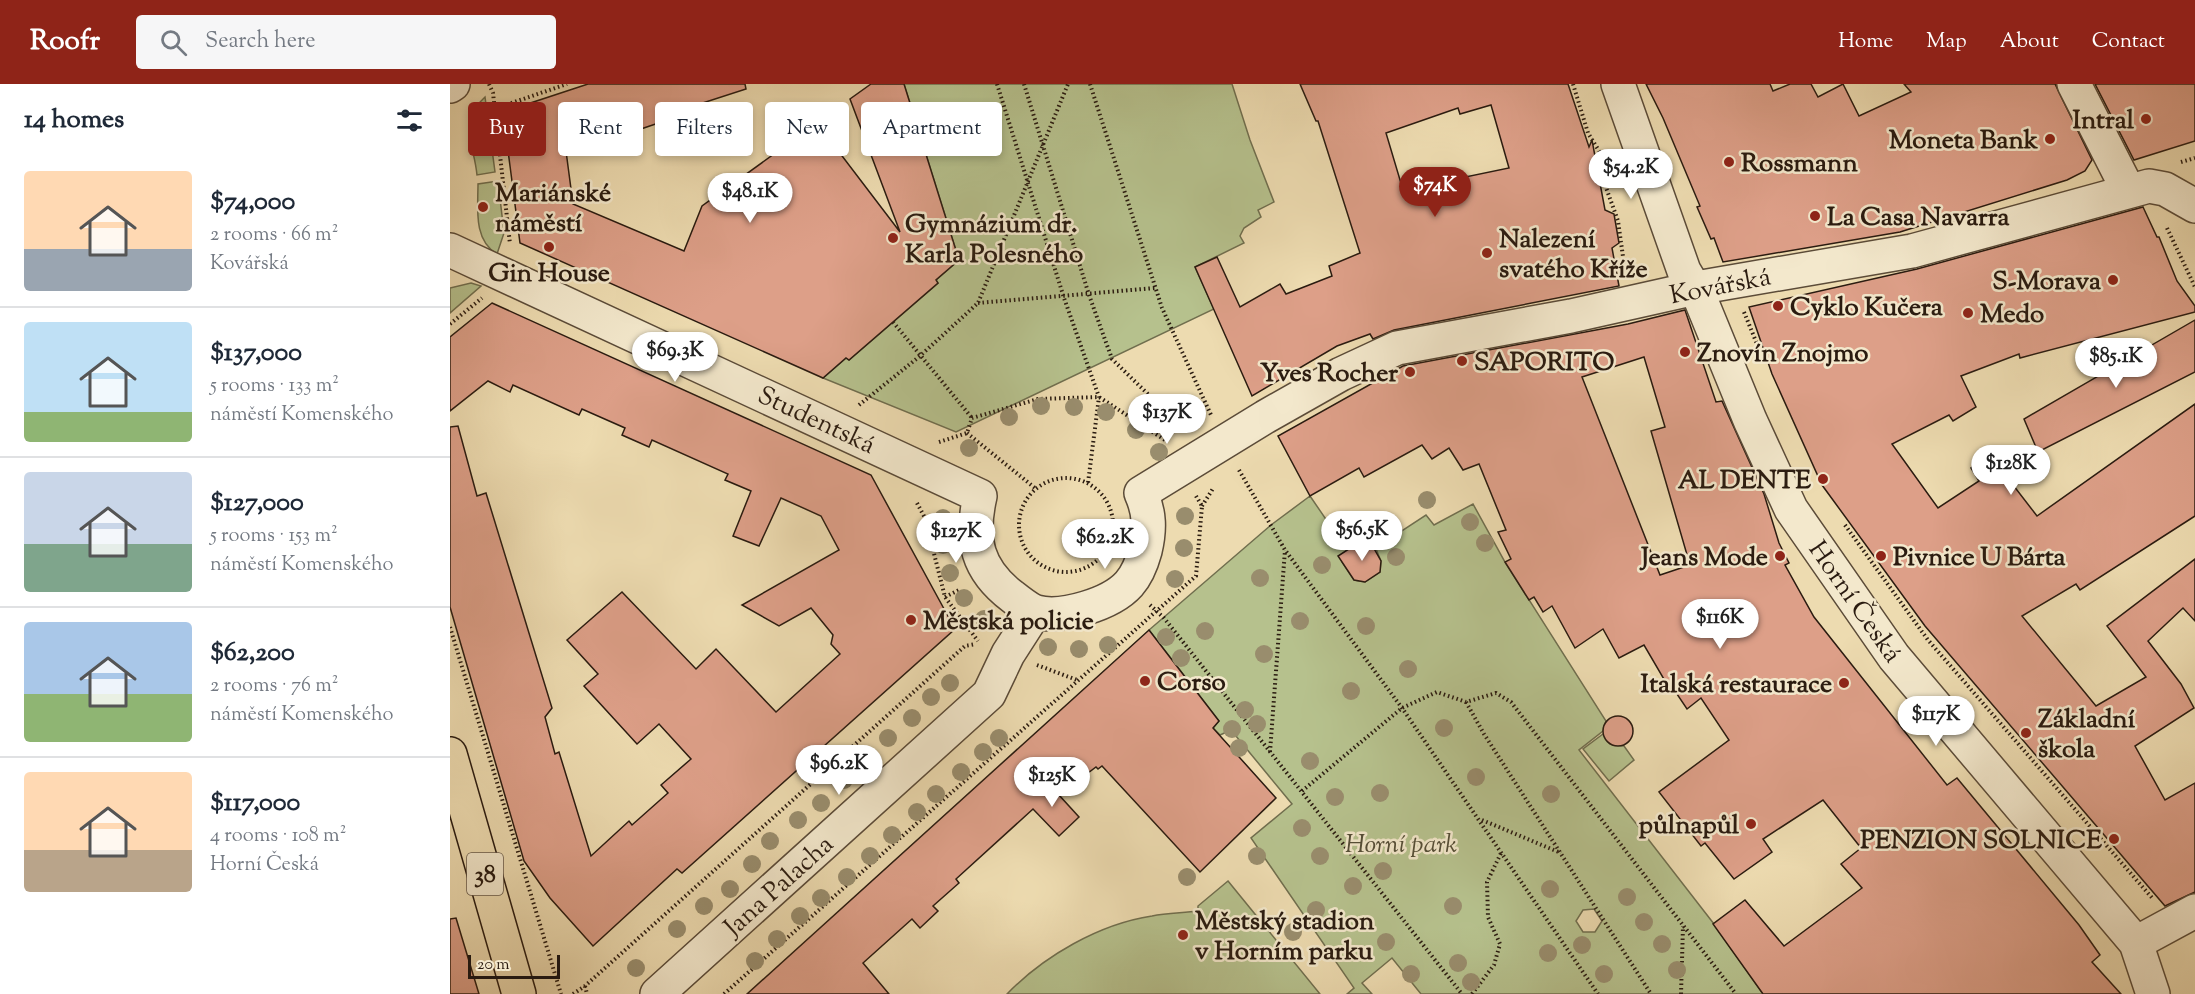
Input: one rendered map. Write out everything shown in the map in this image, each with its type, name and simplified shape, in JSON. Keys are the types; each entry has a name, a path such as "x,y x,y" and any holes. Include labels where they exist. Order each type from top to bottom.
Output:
{"main road":[{"name":"38","path":"450,754 519,994"}],"street":[{"name":"Horní Česká","path":"1618,84 1683,271 1696,288 1750,420 1791,509 1894,657 2136,943 2153,994"},
{"path":"2074,84 2128,190"},
{"name":"Kovářská","path":"1129,584 1143,558 1149,527 1148,511 1141,494 1181,466 1222,442 1341,375 1397,348 1571,316 1696,288 1912,251 2149,186 2165,189 2195,206"},
{"name":"Studentská","path":"450,250 497,274 980,496 975,525 976,536 988,576 1035,612"},
{"path":"1035,612 1087,608 1110,597 1129,584"},
{"name":"Jana Palacha","path":"657,994 989,694 1008,654 1035,612"},
{"path":"2136,943 2184,916"}],"path":[{"path":"489,84 493,102"},
{"path":"515,102 567,84"},
{"path":"997,84 1064,298 1099,397 1088,483"},
{"path":"1024,84 1089,295 1112,359 1154,400 1205,423 1222,442"},
{"path":"856,407 920,356 978,303 1068,84"},
{"path":"1090,84 1155,288 1222,442 1285,549 1402,708 1598,994"},
{"path":"1573,84 1588,133 1604,159 1603,179 1618,221 1627,280"},
{"path":"450,324 477,304 497,274 510,246 500,156"},
{"path":"978,303 1064,298 1155,288"},
{"path":"1738,304 1743,310 1760,354"},
{"path":"893,322 972,418"},
{"path":"724,994 1196,576 1202,506 1168,442 1099,397 1038,399 972,418"},
{"path":"573,994 585,986 964,646 980,644 945,597 926,518 923,468 967,433 972,418"},
{"path":"967,433 1035,488"},
{"path":"1061,477 1075,478 1088,483 1108,501 1112,514 1111,540 1104,553 1094,564 1066,573 1052,570 1028,554 1021,541 1018,527 1025,499 1035,488 1048,480 1061,477"},
{"path":"1838,516 1928,640 2184,916"},
{"path":"1270,753 1285,549"},
{"path":"1104,553 1129,584 1157,612 1462,994"},
{"path":"450,627 561,994"},
{"path":"1302,791 1402,708 1437,692 1466,702 1496,693 1511,702 1736,994"},
{"path":"1466,702 1651,994"},
{"path":"1480,819 1562,853"},
{"path":"1472,994 1494,965 1500,944 1488,917 1487,882 1502,851"},
{"path":"1681,994 1683,925"},
{"path":"585,986 587,994"}],"green space":[{"path":"904,84 1232,84 1250,140 1274,202 1258,210 1261,217 1244,228 1240,236 1244,243 1195,267 1214,309 956,432 823,378 846,358 849,360 938,283 936,280 959,260 926,156 1002,156 1002,102 910,102"},
{"path":"473,156 493,156 495,172 477,175"},
{"path":"498,181 504,233 497,254 489,248 480,232 478,184"},
{"path":"471,283 481,286 450,313 450,288"},
{"name":"Horní park","path":"1310,496 1347,550 1342,562 1354,580 1365,582 1380,572 1381,561 1374,544 1381,540 1385,542 1426,515 1434,525 1473,504 1505,562 1606,721 1603,731 1579,750 1714,924 1763,994 1421,994 1392,958 1362,983 1372,994 1347,994 1354,988 1251,838 1292,804 1231,730 1220,735 1213,728 1219,721 1149,630 1271,525","holes":["1594,909 1602,921 1595,932 1583,932 1576,921 1583,910"]},
{"path":"1603,734 1610,744 1624,746 1634,760 1609,781 1583,749"},
{"name":"Městský stadion v Horním parku","path":"1228,881 1320,994 1007,994 1055,955 1093,934 1132,920 1198,911 1198,906"}],"building":[{"path":"588,84 745,84 746,89 706,102 655,102 655,124 643,128 643,102 558,102 558,156 567,156 573,204 684,251 702,206 771,156 842,156 900,232 871,156 926,156 959,260 936,280 938,283 849,360 846,358 823,378 520,243 509,156 546,156 546,102 533,102"},
{"path":"871,84 904,84 910,102 861,102 861,128 850,99"},
{"path":"1300,84 1568,84 1589,147 1592,140 1605,210 1614,214 1619,243 1612,248 1619,286 1394,330 1373,339 1370,334 1337,346 1252,396 1195,267 1217,257 1240,307 1280,284 1286,294 1332,276 1329,266 1360,253 1318,121","holes":["1491,105 1509,168 1403,190 1386,133 1458,108 1460,114"]},
{"path":"1646,84 1770,84 1773,91 1790,84 1811,84 1818,97 1843,84 1859,116 1911,92 1904,84 2055,84 2092,160 2085,171 2067,180 1900,232 1723,262 1714,238 1711,239 1697,207 1700,206 1663,118"},
{"name":"Intral","path":"2095,84 2195,84 2195,141 2134,160"},
{"path":"2143,207 2159,237 2177,281 2195,306 2195,312 2020,358 2019,354 1961,376 1976,407 1953,421 1949,415 1892,444 1938,508 1979,481 1971,468 1990,455 2037,516 2195,404 2195,516 2080,590 2076,584 2022,616 2096,706 2146,677 2107,626 2195,559 2195,621 2183,608 2148,641 2181,684 2194,708 2135,746 2165,800 2195,783 2195,892 2165,906 1925,626 1822,485 1772,374 1749,307 1917,269"},
{"path":"492,303 871,475 955,629 682,873 677,869 593,946 550,898 524,861 450,607 450,427 458,426 477,496 486,493 552,708 545,717 555,754 559,752 591,856 629,821 632,825 668,793 661,785 691,759 659,724 637,744 584,686 598,674 567,640 622,592 696,669 716,649 776,712 840,654 831,644 833,635 811,608 779,626 742,605 839,550 821,516 781,498 759,546 733,536 751,491 725,480 728,474 652,440 649,447 622,435 625,428 582,409 579,415 513,385 510,392 488,381 450,411 450,337"},
{"path":"1685,310 1716,402 1722,401 1764,494 1779,543 1789,563 1785,565 1814,617 1947,785 1957,778 2079,925 2100,955 2092,962 2121,994 1763,994 1713,924 1745,900 1784,946 1862,888 1841,864 1861,848 1823,800 1763,839 1772,852 1734,879 1705,843 1701,846 1659,792 1729,740 1701,698 1687,709 1675,691 1672,693 1644,645 1619,658 1603,629 1575,648 1552,606 1543,612 1534,597 1529,600 1505,562 1511,559 1498,532 1506,530 1479,464 1463,470 1449,448 1432,459 1422,445 1364,477 1359,468 1310,496 1278,436 1403,366 1628,324","holes":["1644,357 1665,427 1651,431 1690,565 1660,575 1582,377"]},
{"path":"2195,320 2195,372 2038,452 2024,419"},
{"path":"1361,541 1372,545 1381,561 1380,572 1365,582 1354,580 1338,556"},
{"path":"1149,630 1219,721 1213,728 1276,798 1200,872 1102,766 1098,769 1096,767 1059,795 1079,817 1059,836 1033,809 956,879 959,883 933,906 938,911 920,928 912,919 863,963 889,994 747,994"},
{"path":"1618,716 1629,720 1633,731 1629,742 1618,746 1607,742 1603,731 1607,720"},
{"path":"456,918 479,994 450,994 450,919"}],"place":[{"name":"Intral","path":"2146,119"},
{"name":"Moneta Bank","path":"2050,139"},
{"name":"Rossmann","path":"1729,162"},
{"name":"Mariánské náměstí","path":"483,207"},
{"name":"La Casa Navarra","path":"1815,216"},
{"name":"Gymnázium dr. Karla Polesného","path":"893,238"},
{"name":"Gin House","path":"549,247"},
{"name":"Nalezení svatého Kříže","path":"1487,253"},
{"name":"S-Morava","path":"2113,280"},
{"name":"Cyklo Kučera","path":"1778,306"},
{"name":"Medo","path":"1968,313"},
{"name":"Znovín Znojmo","path":"1685,352"},
{"name":"SAPORITO","path":"1462,361"},
{"name":"Yves Rocher","path":"1410,372"},
{"name":"AL DENTE","path":"1823,479"},
{"name":"Jeans Mode","path":"1780,556"},
{"name":"Pivnice U Bárta","path":"1881,556"},
{"name":"Městská policie","path":"911,620"},
{"name":"Corso","path":"1145,681"},
{"name":"Italská restaurace","path":"1844,683"},
{"name":"Základní škola","path":"2026,733"},
{"name":"půlnapůl","path":"1751,824"},
{"name":"PENZION SOLNICE","path":"2114,839"},
{"name":"Městský stadion v Horním parku","path":"1183,935"}]}
